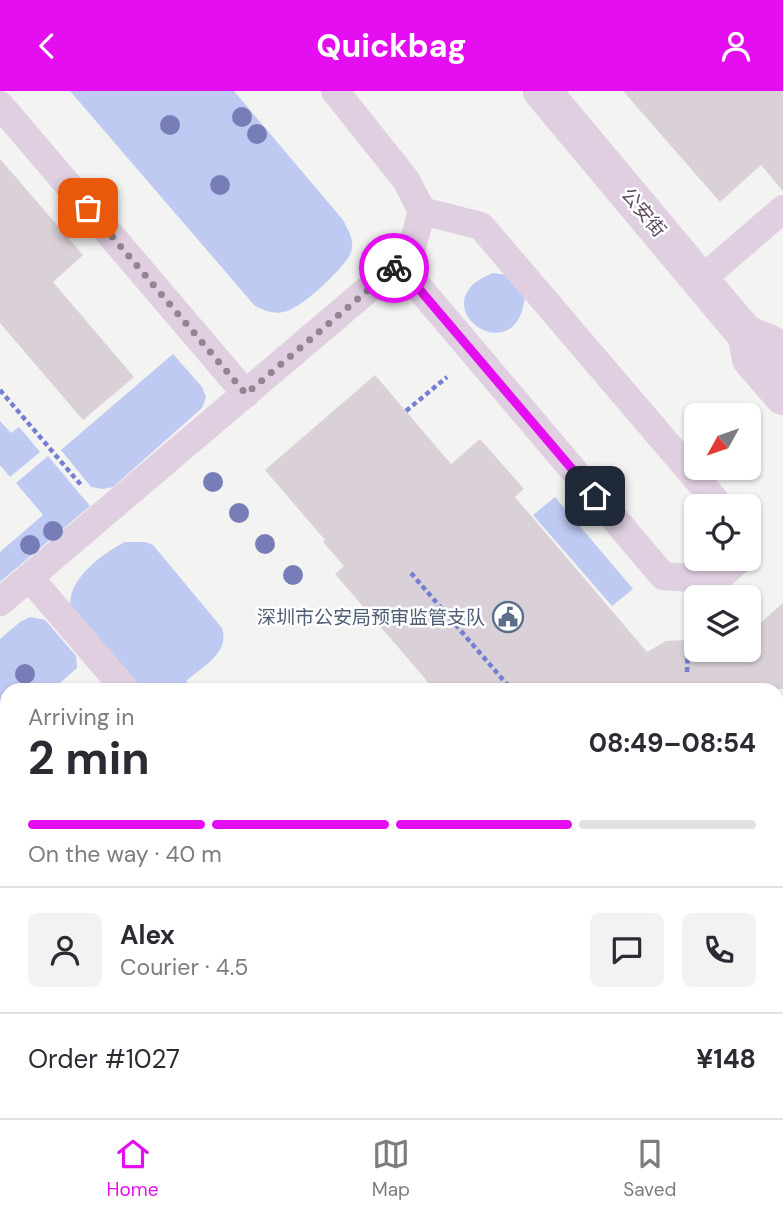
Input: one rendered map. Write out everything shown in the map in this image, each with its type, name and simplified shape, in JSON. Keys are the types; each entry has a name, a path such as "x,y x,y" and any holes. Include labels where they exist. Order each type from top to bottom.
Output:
{"street":[{"name":"公安街","path":"542,91 746,334 770,344 783,358"},
{"name":"公安街","path":"746,334 751,359 783,396"}],"lane":[{"path":"0,602 246,394 412,247 422,211 406,180 335,91"},
{"path":"0,105 246,394"},
{"path":"701,280 783,209"},
{"path":"422,211 481,226 710,494"},
{"path":"397,263 663,576 716,580 726,571"},
{"path":"29,577 120,683"}],"path":[{"path":"406,411 475,354"},
{"path":"0,390 105,513"},
{"path":"411,573 507,683"},
{"path":"687,672 690,578"}],"shaded area":[{"path":"70,91 234,91 343,220 352,243 348,258 323,285 294,308 275,312 255,306"},
{"path":"493,273 507,275 525,295 518,319 506,331 491,332 477,326 467,315 464,301 472,286"},
{"path":"173,354 202,387 206,397 202,408 113,487 91,487 61,450"},
{"path":"0,421 11,433 19,427 40,452 10,477 0,465"},
{"path":"48,456 90,506 0,582 0,552 43,515 16,483"},
{"path":"555,497 633,589 612,606 533,515"},
{"path":"125,542 146,542 153,545 222,628 222,645 219,652 186,681 188,683 135,683 71,608 74,588 80,578 106,553"},
{"path":"30,617 45,620 76,656 77,668 60,683 0,683 0,639"}],"building":[{"path":"623,91 783,91 783,191 761,165 720,202"},
{"path":"0,159 83,255 53,282 134,377 83,420 0,323"},
{"path":"375,375 451,464 480,439 524,489 515,497 647,652 666,641 684,640 684,662 761,662 761,622 783,603 783,683 429,683 335,574 344,566 323,542 325,540 265,470"}],"way so far":[{"path":"88,208 246,394 394,268"}],"place":[{"name":"深圳市公安局预审监管支队","path":"508,617"}],"route":[{"path":"394,268 397,263 595,496"}]}
